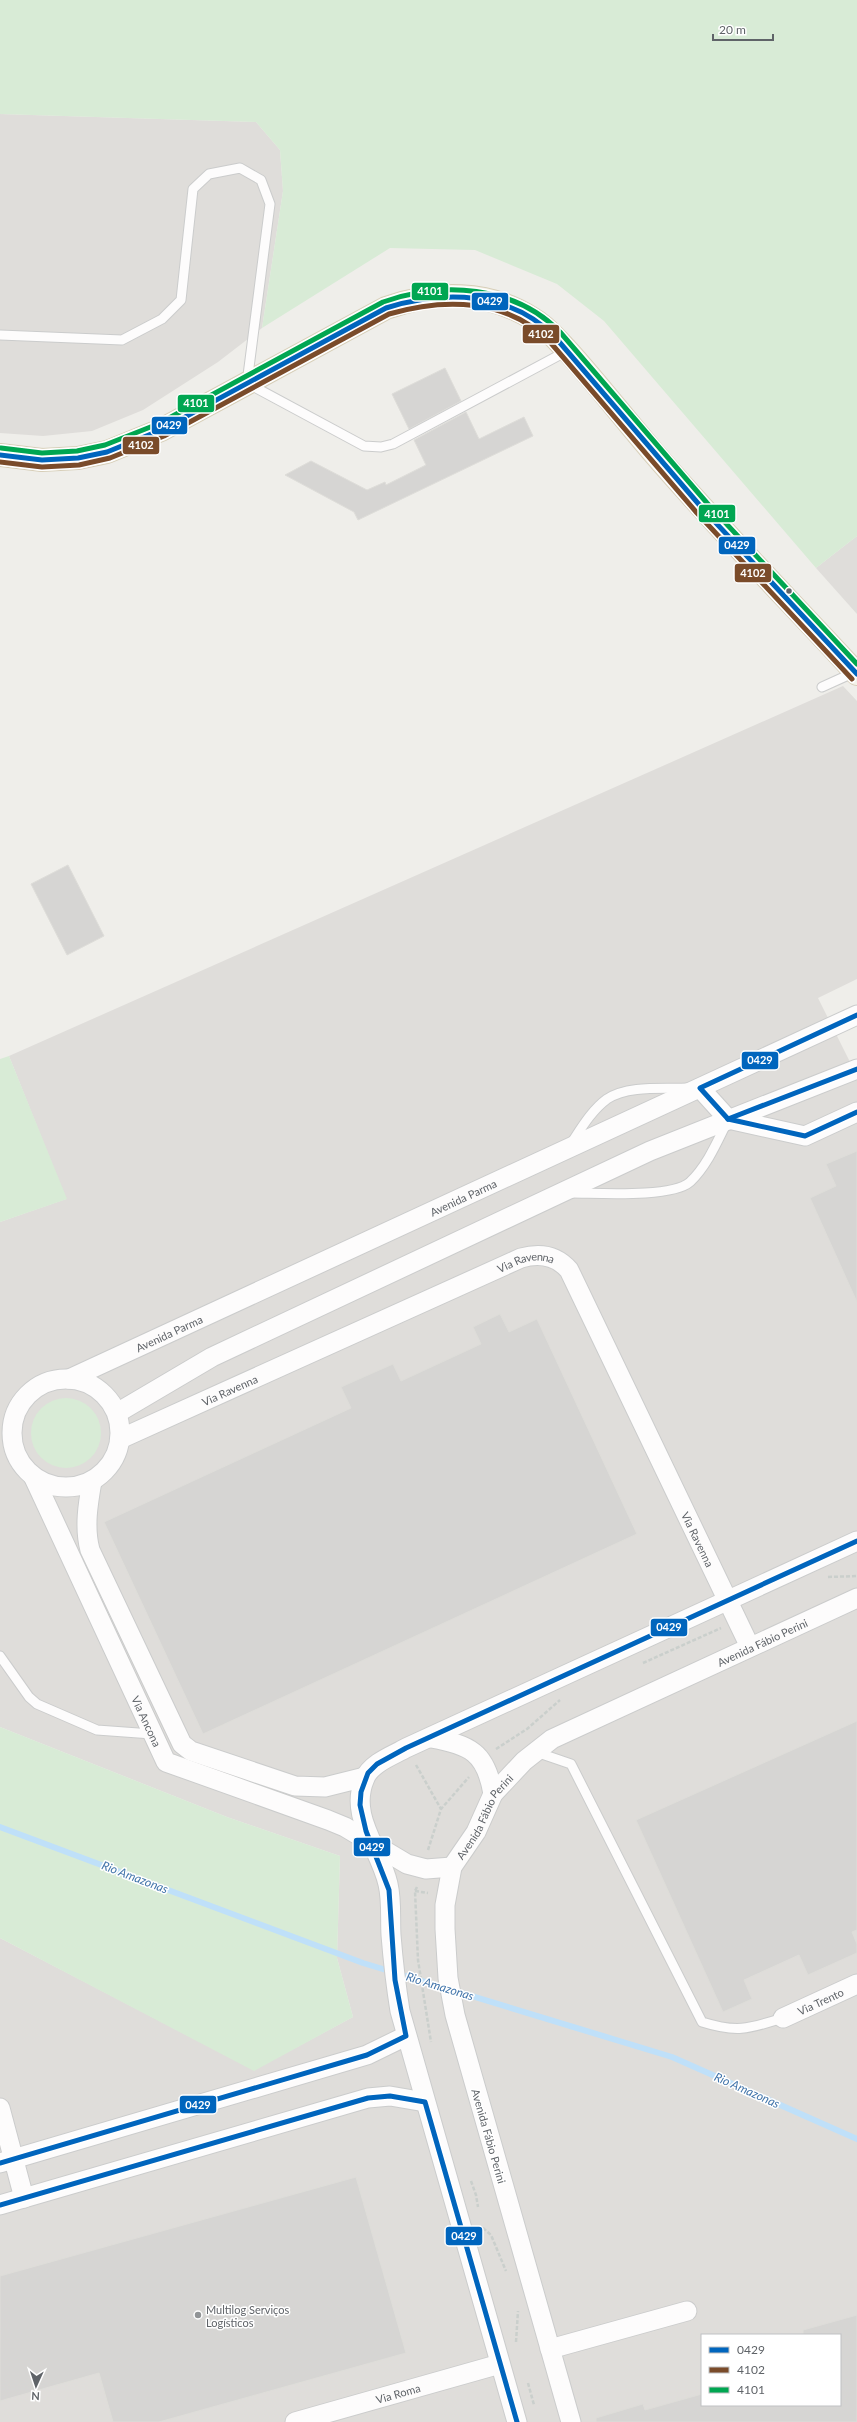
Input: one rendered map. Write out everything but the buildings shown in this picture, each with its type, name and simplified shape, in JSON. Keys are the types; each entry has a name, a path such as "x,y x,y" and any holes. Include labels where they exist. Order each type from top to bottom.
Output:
{"main road":[{"path":"0,455 42,460 78,458 107,452 160,430 386,308 410,299 433,296 485,298 534,319 567,350 653,452 856,673"}],"street":[{"name":"Avenida Parma","path":"69,1379 857,1015"},
{"path":"116,1413 212,1357 650,1150 857,1069"},
{"path":"700,1088 728,1119 805,1136 857,1112"},
{"name":"Via Ravenna","path":"120,1439 521,1258 531,1255 548,1257 563,1263 569,1270 750,1647"},
{"path":"69,1379 84,1382 98,1389 109,1400 116,1413 120,1439 115,1456 109,1466 92,1481 78,1486 63,1487 48,1484 34,1478 23,1467 15,1453 11,1438 12,1422 17,1408 26,1395 39,1385 54,1380 69,1379"},
{"name":"Via Ancona","path":"34,1478 162,1757 172,1765 328,1820 372,1843"},
{"name":"Via Ancona","path":"92,1481 87,1522 90,1550 182,1744 191,1751 294,1786 325,1787 365,1776"},
{"path":"517,2422 406,2036 397,1994 388,1884 364,1826 360,1811 360,1794 365,1776 381,1762 406,1748 431,1738 857,1541"},
{"name":"Avenida Fábio Perini","path":"571,2422 455,2015 448,1978 445,1917 452,1867 476,1832 494,1794 535,1752 552,1739 857,1598"},
{"path":"431,1738 452,1742 469,1749 483,1760 490,1776 494,1794"},
{"path":"372,1843 407,1864 426,1869 452,1867"},
{"name":"Via Trento","path":"783,2018 857,1984"},
{"path":"7,2161 367,2056 406,2036"},
{"path":"0,2205 368,2098 390,2096 425,2102"},
{"path":"0,2108 7,2161 24,2198"},
{"path":"550,2349 687,2311"},
{"name":"Via Roma","path":"296,2422 500,2364"}],"lane":[{"path":"0,335 122,340 162,319 181,300 193,189 209,174 240,168 261,180 270,204 247,384 364,446 381,447 393,444 567,350"},
{"path":"822,687 856,673"},
{"path":"566,1150 594,1111 608,1098 643,1090 700,1088"},
{"path":"560,1193 657,1192 676,1190 689,1183 700,1170 728,1119"},
{"path":"0,1656 29,1697 37,1704 97,1730 152,1734"},
{"path":"535,1752 571,1764 702,2022 724,2029 747,2030 783,2018"}],"path":[{"path":"406,1748 441,1809"},
{"path":"418,1960 426,2019 432,2046"},
{"path":"468,2175 476,2195 478,2210"},
{"path":"480,2225 491,2235 508,2275"},
{"path":"515,2344 518,2308"},
{"path":"524,2376 531,2389 535,2409"}],"shaded area":[{"path":"0,114 256,122 280,150 283,191 262,328 218,362 143,410 92,431 43,436 0,433"},
{"path":"857,536 857,614 816,568"},
{"path":"843,686 857,701 857,979 818,998 857,1076 857,2422 0,2422 0,1938 254,2070 353,2017 337,1958 340,1856 227,1817 0,1727 0,1222 66,1199 9,1056"}],"green space":[{"path":"0,0 857,0 857,536 816,568 604,321 557,284 475,250 390,248 262,328 283,191 280,150 256,122 0,114"},
{"path":"9,1056 67,1199 0,1222 0,1059"},
{"path":"66,1398 79,1401 91,1408 98,1420 101,1433 98,1446 91,1458 79,1465 66,1468 53,1465 41,1458 34,1446 31,1433 34,1420 41,1408 53,1401"},
{"path":"0,1727 227,1817 340,1856 337,1958 353,2017 254,2071 0,1938"}],"waterway":[{"name":"Rio Amazonas","path":"0,1827 363,1963 672,2057 857,2139"}],"transit line":[{"name":"4101","path":"1,448 42,453 77,451 105,445 158,424 383,302 406,295 429,291 453,290 499,296 542,316 560,332 707,503 857,664"},
{"name":"0429","path":"0,455 42,460 78,458 107,452 161,430 386,308 431,298 453,297 475,298 497,303 518,311 537,322 555,337 702,508 857,674"},
{"name":"4102","path":"0,462 42,467 79,465 110,458 164,436 389,314 431,305 453,304 495,310 514,317 533,328 550,342 697,513 852,679"},
{"name":"0429","path":"728,1119 700,1088 857,1015"},
{"name":"0429","path":"728,1119 857,1069"},
{"name":"0429","path":"728,1119 805,1136 857,1112"},
{"name":"0429","path":"0,2163 367,2055 406,2036 395,1980 389,1890 366,1831 360,1805 361,1792 368,1773 377,1764 406,1748 857,1541"},
{"name":"0429","path":"0,2205 368,2098 390,2096 425,2102 517,2422"}],"place":[{"name":"Multilog Serviços Logísticos","path":"198,2315"}]}
